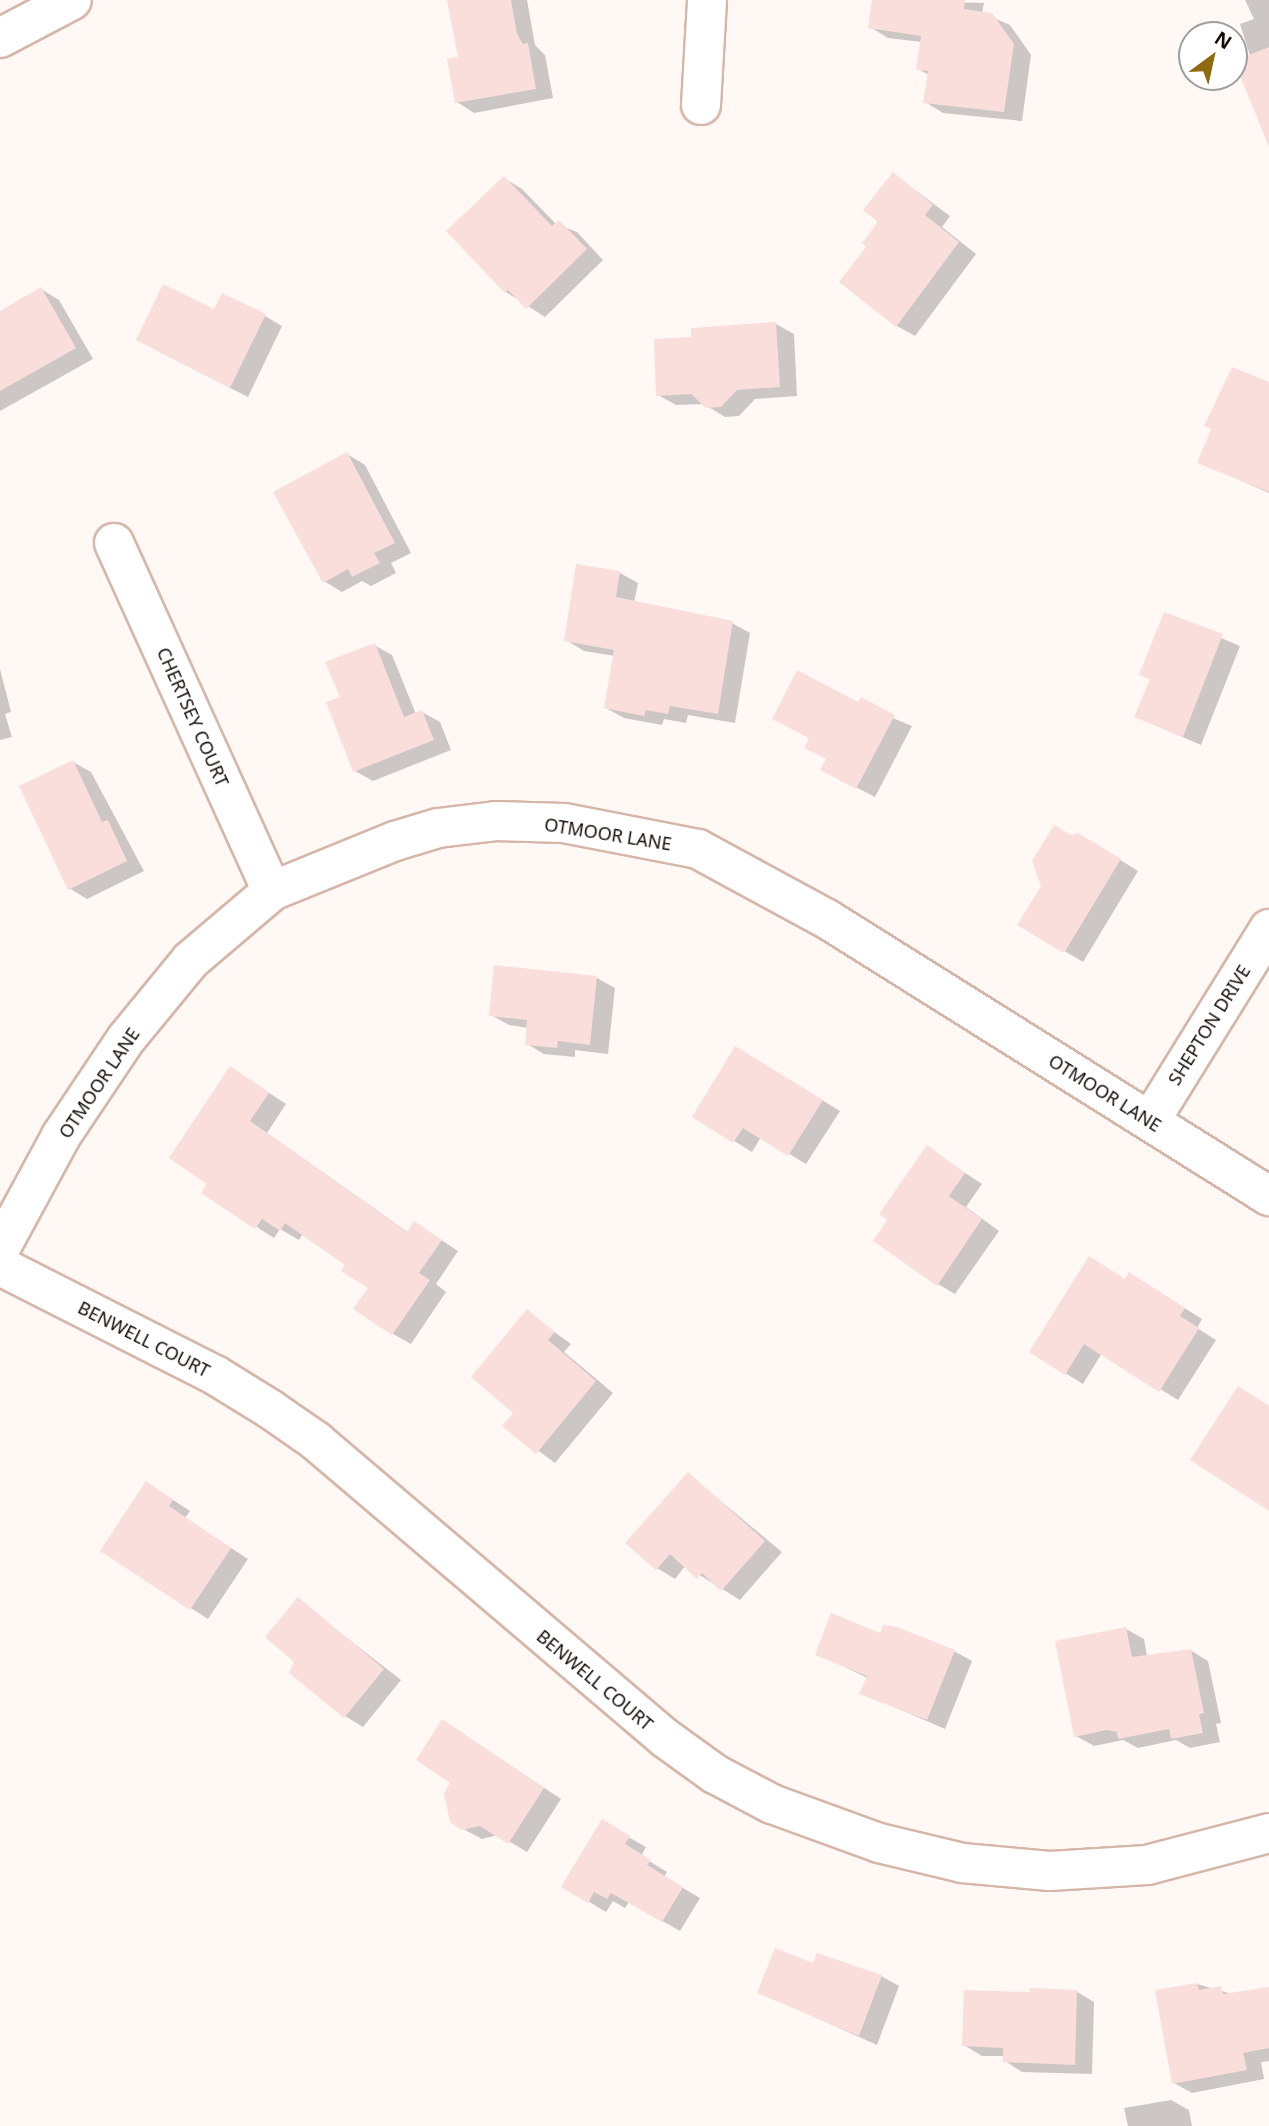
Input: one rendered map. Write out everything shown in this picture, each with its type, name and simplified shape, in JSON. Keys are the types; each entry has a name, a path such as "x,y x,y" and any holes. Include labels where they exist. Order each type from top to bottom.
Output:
{"street":[{"path":"0,38 72,0"},
{"path":"701,105 707,0"},
{"name":"CHERTSEY COURT","path":"114,543 272,891"},
{"name":"OTMOOR LANE","path":"0,1249 61,1136 127,1038 191,960 272,891 395,841 438,828 496,821 564,823 698,849 827,919 1269,1196"},
{"name":"SHEPTON DRIVE","path":"1150,1121 1269,929"},
{"name":"BENWELL COURT","path":"0,1266 215,1375 293,1425 665,1738 715,1774 772,1804 825,1826 962,1863 1050,1871 1147,1865 1269,1833"}],"building":[{"path":"447,0 511,0 517,34 523,44 528,43 536,89 455,103 447,59 458,57"},
{"path":"872,0 965,0 964,9 992,13 1014,44 1004,112 923,103 928,71 916,70 921,36 868,28"},
{"path":"1269,47 1269,147 1246,91 1248,55"},
{"path":"893,172 933,205 925,215 959,242 896,327 839,282 866,247 862,243 878,222 863,210"},
{"path":"504,176 552,226 559,220 587,249 526,309 508,290 505,293 446,231"},
{"path":"163,284 214,309 222,293 266,314 230,388 136,340"},
{"path":"41,287 76,348 0,391 0,311"},
{"path":"776,322 780,387 737,390 721,407 706,408 691,394 656,396 654,339 691,337 691,328"},
{"path":"1232,367 1269,382 1269,492 1197,463 1211,429 1204,426"},
{"path":"347,452 395,543 374,553 380,563 352,577 348,569 323,583 273,492"},
{"path":"576,564 620,571 616,597 733,621 718,714 670,706 668,714 646,710 644,716 604,708 614,650 564,641"},
{"path":"1164,612 1223,634 1183,737 1134,717 1150,679 1139,675"},
{"path":"375,643 404,717 422,710 434,740 353,772 326,702 340,697 325,662"},
{"path":"797,670 858,702 861,697 895,715 856,789 820,770 826,759 804,748 809,738 772,719"},
{"path":"73,760 102,822 108,820 127,861 68,890 19,786"},
{"path":"1054,825 1071,835 1078,833 1121,859 1064,953 1017,925 1041,886 1032,861"},
{"path":"494,965 597,976 590,1045 558,1041 557,1048 525,1045 527,1020 489,1016"},
{"path":"735,1046 823,1100 788,1156 743,1128 733,1143 692,1117"},
{"path":"230,1066 269,1093 250,1121 407,1232 414,1221 442,1240 419,1273 430,1280 392,1335 353,1309 368,1288 341,1271 345,1265 285,1223 280,1231 262,1219 255,1229 201,1193 207,1184 169,1158"},
{"path":"927,1145 965,1173 949,1196 982,1219 937,1286 873,1241 887,1220 879,1214"},
{"path":"1089,1256 1125,1279 1129,1272 1185,1308 1180,1316 1199,1328 1159,1392 1084,1344 1065,1375 1029,1352"},
{"path":"527,1309 555,1332 548,1340 596,1381 536,1454 502,1426 513,1413 471,1377"},
{"path":"1238,1386 1269,1406 1269,1511 1190,1460"},
{"path":"688,1472 765,1541 721,1591 702,1573 697,1579 670,1554 656,1570 625,1543"},
{"path":"146,1481 173,1500 169,1506 231,1548 190,1610 100,1551"},
{"path":"298,1597 384,1669 344,1718 289,1673 294,1662 265,1637"},
{"path":"831,1613 880,1633 883,1625 897,1627 955,1650 927,1720 859,1694 867,1676 815,1655"},
{"path":"1126,1627 1132,1657 1191,1649 1204,1713 1199,1714 1203,1733 1171,1739 1169,1729 1118,1739 1117,1732 1107,1730 1074,1737 1055,1641"},
{"path":"442,1719 544,1788 508,1844 480,1826 462,1830 450,1822 444,1793 450,1783 416,1760"},
{"path":"602,1819 630,1836 625,1844 651,1860 647,1865 683,1887 662,1922 611,1893 607,1899 594,1892 588,1903 561,1887"},
{"path":"775,1948 813,1963 817,1953 882,1975 859,2036 757,1993"},
{"path":"1197,1983 1199,1990 1221,1986 1223,1994 1269,1987 1269,2048 1243,2053 1247,2070 1172,2084 1155,1990"},
{"path":"1030,1988 1077,1990 1075,2065 1003,2062 1003,2048 962,2046 964,1990 1030,1992"}]}
